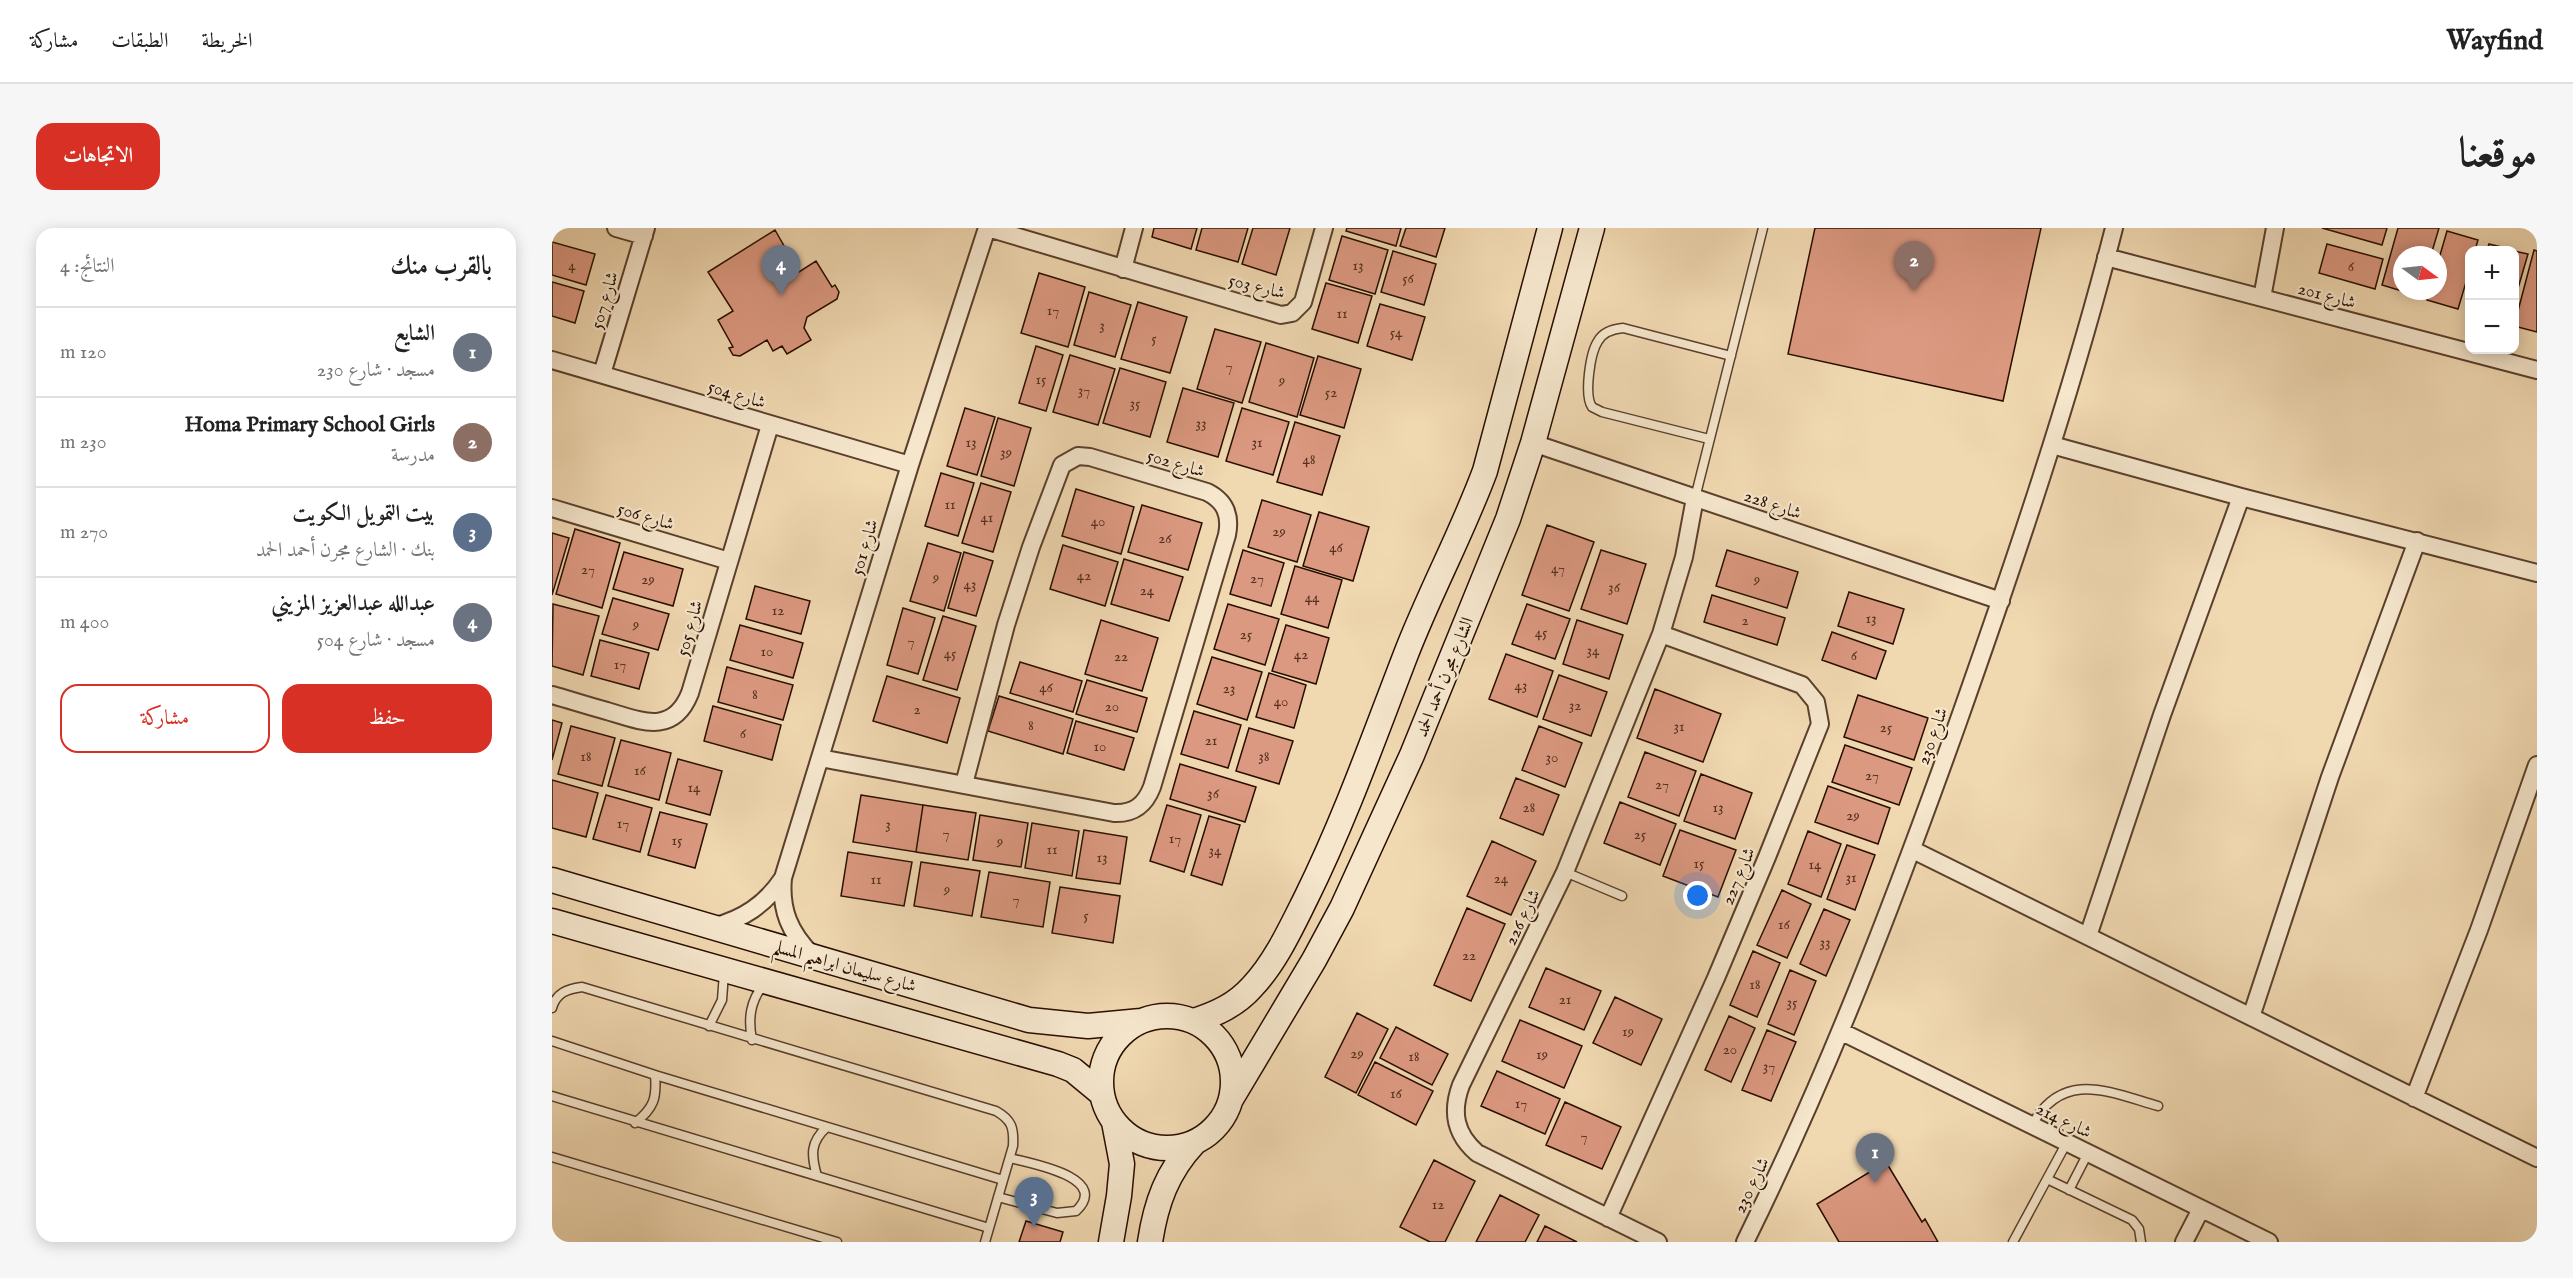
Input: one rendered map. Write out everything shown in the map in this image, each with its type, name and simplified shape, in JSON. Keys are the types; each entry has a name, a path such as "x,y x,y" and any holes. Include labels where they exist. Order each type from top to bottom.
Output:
{"street":[{"name":"شارع 507","path":"602,375 645,232 616,228"},
{"name":"شارع 503","path":"988,228 1275,314 1287,315 1299,308 1303,302 1324,228"},
{"name":"شارع 501","path":"813,956 796,937 786,917 782,898 783,878 910,465 988,228"},
{"path":"1123,269 1134,228"},
{"path":"1194,1021 1226,1008 1253,987 1298,913 1351,799 1419,622 1473,503 1496,434 1550,228"},
{"name":"الشارع مجرن أحمد الحمد","path":"1231,1099 1314,960 1368,855 1403,775 1508,519 1533,443 1592,228"},
{"name":"شارع 230","path":"1745,1242 1842,1032 1913,850 2001,601 2052,445 2114,228"},
{"path":"2262,298 2275,228"},
{"path":"1543,256 1549,250 1565,248 1573,251 1581,266"},
{"name":"شارع 201","path":"2106,257 2537,370"},
{"name":"شارع 504","path":"552,360 910,465"},
{"name":"شارع 505","path":"552,695 642,722 653,723 672,717 681,711 690,693 770,425"},
{"name":"شارع 228","path":"1533,443 2001,601"},
{"path":"2052,445 2241,497 2537,573"},
{"name":"شارع 502","path":"820,758 1114,813 1129,812 1142,805 1152,787 1227,535 1229,518 1221,502 1206,492 1090,457 1072,458 1062,465 1031,547 1006,625 964,784"},
{"path":"2088,936 2162,715 2241,497"},
{"name":"شارع 226","path":"1658,1242 1477,1153 1467,1145 1456,1123 1456,1098 1565,872 1661,634 1684,557 1695,498"},
{"path":"1473,503 1476,514 1485,521 1497,523 1508,519"},
{"name":"شارع 506","path":"552,508 729,561"},
{"path":"2251,1017 2334,766 2417,541"},
{"name":"شارع 227","path":"1608,1218 1716,978 1820,724 1816,702 1802,685 1661,634"},
{"path":"2414,1098 2479,930 2537,765"},
{"path":"1913,850 2537,1158"},
{"name":"شارع 501","path":"712,927 743,917 756,909 783,878"},
{"name":"شارع سليمان ابراهيم المسلم","path":"552,880 1029,1020 1088,1026 1141,1021"},
{"name":"شارع سليمان ابراهيم المسلم","path":"552,921 1066,1067 1090,1082 1102,1094"},
{"path":"1111,1242 1122,1164 1114,1122 1102,1094 1102,1072 1109,1051 1122,1033 1141,1021 1159,1016 1177,1016 1194,1021 1210,1031 1216,1038 1231,1062 1233,1080 1231,1099 1217,1125 1194,1143 1172,1169 1158,1201 1150,1242"},
{"name":"شارع 214","path":"1842,1032 2269,1242"},
{"path":"1114,1122 1124,1132 1150,1146 1165,1148 1194,1143"},
{"path":"2184,1242 2201,1209"}],"lane":[{"path":"1695,498 1763,228"},
{"path":"1709,439 1602,412 1592,407 1587,391 1594,348 1608,331 1623,328 1731,356"},
{"path":"1565,872 1622,896"},
{"path":"709,1026 722,1000 724,970"},
{"path":"752,1040 750,1015 758,991 766,982"},
{"path":"552,1008 561,993 571,988 582,987 752,1040 996,1111 1008,1118 1014,1130 1010,1158 985,1242"},
{"path":"552,1041 655,1075 1003,1180"},
{"path":"635,1123 649,1112 655,1102 655,1075"},
{"path":"2032,1125 2048,1102 2073,1089 2100,1090 2158,1106"},
{"path":"552,1096 635,1123 989,1228"},
{"path":"817,1176 812,1149 818,1135 827,1127"},
{"path":"2013,1242 2067,1142"},
{"path":"2069,1190 2088,1153"},
{"path":"552,1157 837,1242"},
{"path":"998,1197 1064,1214 1076,1211 1083,1201 1082,1188 1072,1177 1010,1158"},
{"path":"2047,1179 2132,1220 2139,1228 2142,1242"}],"building":[{"path":"1154,228 1197,228 1191,249 1152,237"},
{"path":"1202,228 1248,228 1238,262 1196,250"},
{"path":"1253,228 1290,228 1276,275 1242,264"},
{"path":"1347,228 1401,228 1396,246 1346,231"},
{"path":"1406,228 1445,228 1436,257 1400,246"},
{"path":"1815,228 2041,228 2003,401 1788,354"},
{"path":"2322,228 2387,228 2382,245"},
{"path":"2398,228 2439,228 2434,246 2393,246 2393,288 2382,285"},
{"path":"775,230 799,272 816,261 832,287 835,285 839,292 837,299 807,317 804,328 811,340 787,354 782,346 773,351 767,340 740,356 733,355 729,348 733,347 718,320 733,311 708,272"},
{"path":"2447,231 2478,240 2476,246 2465,246 2465,286 2458,309 2427,300 2447,300 2447,246 2443,246"},
{"path":"1342,236 1388,250 1375,294 1329,280"},
{"path":"552,242 595,254 586,285 552,275"},
{"path":"2327,244 2383,259 2375,289 2319,273"},
{"path":"2534,250 2537,251 2537,332 2519,327 2519,307"},
{"path":"1393,251 1436,264 1424,305 1381,292"},
{"path":"2519,252 2528,254 2519,285"},
{"path":"1039,273 1085,287 1068,347 1021,333"},
{"path":"552,282 584,291 575,323 552,316"},
{"path":"1326,283 1372,296 1358,343 1312,329"},
{"path":"1089,292 1131,305 1115,357 1074,345"},
{"path":"1138,302 1187,317 1170,373 1121,359"},
{"path":"1380,304 1425,317 1412,360 1367,346"},
{"path":"1215,329 1261,342 1242,403 1197,389"},
{"path":"1266,343 1314,358 1297,417 1249,402"},
{"path":"1036,346 1063,355 1046,411 1019,403"},
{"path":"1070,355 1115,369 1098,425 1053,412"},
{"path":"1318,356 1361,369 1344,428 1300,415"},
{"path":"1120,368 1166,382 1150,437 1103,423"},
{"path":"1183,388 1234,403 1218,457 1167,442"},
{"path":"965,408 995,417 977,475 947,466"},
{"path":"1242,408 1289,422 1273,475 1226,461"},
{"path":"998,418 1031,428 1014,486 981,476"},
{"path":"1295,422 1340,436 1322,495 1277,482"},
{"path":"941,473 974,483 958,536 925,526"},
{"path":"981,483 1011,492 993,552 962,543"},
{"path":"1076,489 1134,507 1121,554 1062,536"},
{"path":"1262,500 1311,515 1297,562 1248,547"},
{"path":"1142,505 1202,523 1188,570 1128,552"},
{"path":"1319,512 1369,527 1353,581 1303,566"},
{"path":"1547,525 1594,542 1569,611 1522,595"},
{"path":"575,529 620,543 602,608 556,594"},
{"path":"552,533 569,538 552,595"},
{"path":"928,543 961,553 944,611 910,601"},
{"path":"1063,545 1118,562 1105,606 1050,589"},
{"path":"1243,550 1284,563 1271,606 1230,594"},
{"path":"1601,550 1646,564 1627,624 1581,609"},
{"path":"1727,550 1798,572 1787,608 1716,586"},
{"path":"624,552 683,569 673,606 613,589"},
{"path":"964,552 993,561 976,616 948,608"},
{"path":"1124,559 1183,577 1169,621 1111,604"},
{"path":"1295,566 1342,580 1328,628 1281,614"},
{"path":"755,586 810,601 801,634 746,619"},
{"path":"1849,592 1904,609 1893,644 1838,626"},
{"path":"1712,595 1785,618 1777,645 1704,622"},
{"path":"613,598 669,614 658,650 602,634"},
{"path":"553,604 599,616 583,675 552,666"},
{"path":"1228,604 1279,619 1265,665 1214,649"},
{"path":"1527,604 1570,619 1555,659 1512,644"},
{"path":"903,608 935,618 918,674 887,665"},
{"path":"943,616 976,626 957,690 923,680"},
{"path":"1101,620 1158,638 1142,691 1085,674"},
{"path":"1577,620 1623,635 1609,679 1563,664"},
{"path":"740,625 803,643 793,678 730,660"},
{"path":"1286,625 1329,638 1316,684 1272,671"},
{"path":"1832,632 1886,651 1876,679 1822,660"},
{"path":"600,640 649,653 639,689 591,676"},
{"path":"1506,654 1553,671 1537,717 1489,699"},
{"path":"1212,657 1262,672 1247,720 1197,704"},
{"path":"1020,662 1082,681 1073,712 1010,693"},
{"path":"727,667 793,685 783,720 718,702"},
{"path":"1269,673 1306,685 1294,728 1256,717"},
{"path":"1559,675 1607,692 1591,736 1543,719"},
{"path":"887,676 960,698 947,743 873,721"},
{"path":"1087,680 1147,698 1137,732 1076,714"},
{"path":"1655,689 1721,714 1703,762 1637,738"},
{"path":"1858,695 1928,718 1914,760 1844,737"},
{"path":"999,696 1073,719 1063,754 988,731"},
{"path":"713,706 781,725 772,760 704,741"},
{"path":"1194,711 1241,725 1228,768 1181,754"},
{"path":"552,720 562,723 552,760"},
{"path":"1076,721 1134,738 1124,770 1067,753"},
{"path":"571,726 615,738 602,786 558,774"},
{"path":"1539,726 1582,743 1565,787 1522,770"},
{"path":"1249,728 1293,741 1279,784 1236,771"},
{"path":"621,740 671,753 659,800 608,786"},
{"path":"1845,745 1912,768 1899,805 1832,782"},
{"path":"1645,752 1696,771 1679,816 1628,797"},
{"path":"678,759 722,771 710,815 666,803"},
{"path":"1180,764 1256,787 1245,822 1170,799"},
{"path":"1701,774 1752,793 1735,839 1684,821"},
{"path":"1516,778 1559,795 1543,835 1500,818"},
{"path":"552,780 598,793 586,837 552,828"},
{"path":"1828,786 1890,808 1878,844 1815,822"},
{"path":"606,795 652,808 640,852 593,839"},
{"path":"861,795 923,805 916,852 853,842"},
{"path":"1620,802 1676,824 1660,865 1604,843"},
{"path":"923,805 976,813 968,860 916,852"},
{"path":"1167,805 1201,815 1184,872 1150,861"},
{"path":"660,812 707,824 695,868 648,855"},
{"path":"980,815 1028,823 1021,867 973,860"},
{"path":"1209,816 1240,825 1222,885 1191,875"},
{"path":"1032,823 1079,831 1072,876 1025,868"},
{"path":"1084,830 1127,837 1120,884 1076,878"},
{"path":"1680,830 1736,850 1718,897 1663,876"},
{"path":"1808,831 1841,844 1821,897 1788,884"},
{"path":"1492,841 1536,861 1511,915 1467,896"},
{"path":"1847,845 1875,855 1855,910 1827,899"},
{"path":"848,852 912,862 904,906 841,896"},
{"path":"921,862 980,871 972,916 914,906"},
{"path":"989,872 1050,882 1043,927 981,917"},
{"path":"1060,887 1120,896 1113,943 1052,933"},
{"path":"1782,890 1811,904 1787,958 1757,945"},
{"path":"1467,908 1505,924 1471,1001 1434,985"},
{"path":"1824,909 1850,920 1826,976 1800,964"},
{"path":"1753,951 1780,963 1757,1017 1730,1005"},
{"path":"1546,968 1601,991 1584,1030 1529,1007"},
{"path":"1790,970 1816,981 1794,1035 1768,1024"},
{"path":"1615,997 1662,1019 1641,1065 1593,1043"},
{"path":"1357,1013 1388,1029 1356,1093 1325,1077"},
{"path":"1729,1016 1755,1028 1731,1082 1705,1070"},
{"path":"1520,1020 1582,1046 1564,1088 1502,1061"},
{"path":"1396,1027 1448,1054 1432,1085 1380,1058"},
{"path":"1767,1030 1796,1042 1771,1101 1742,1090"},
{"path":"1375,1062 1433,1091 1416,1125 1358,1095"},
{"path":"1497,1071 1560,1099 1545,1134 1481,1106"},
{"path":"1565,1102 1621,1127 1602,1169 1546,1145"},
{"path":"1434,1160 1475,1181 1445,1242 1430,1242 1400,1227"},
{"path":"1886,1162 1922,1222 1925,1219 1938,1242 1839,1242 1817,1204"},
{"path":"1500,1195 1539,1215 1525,1242 1476,1242"},
{"path":"1026,1221 1063,1232 1060,1242 1019,1242"},
{"path":"1545,1226 1577,1242 1537,1242"}],"place":[{"name":"Homa Primary School Girls","path":"1914,291"},
{"name":"عبدالله عبدالعزيز المزيني","path":"781,295"},
{"name":"الشايع","path":"1875,1183"},
{"name":"بيت التمويل الكويت","path":"1034,1227"}]}
